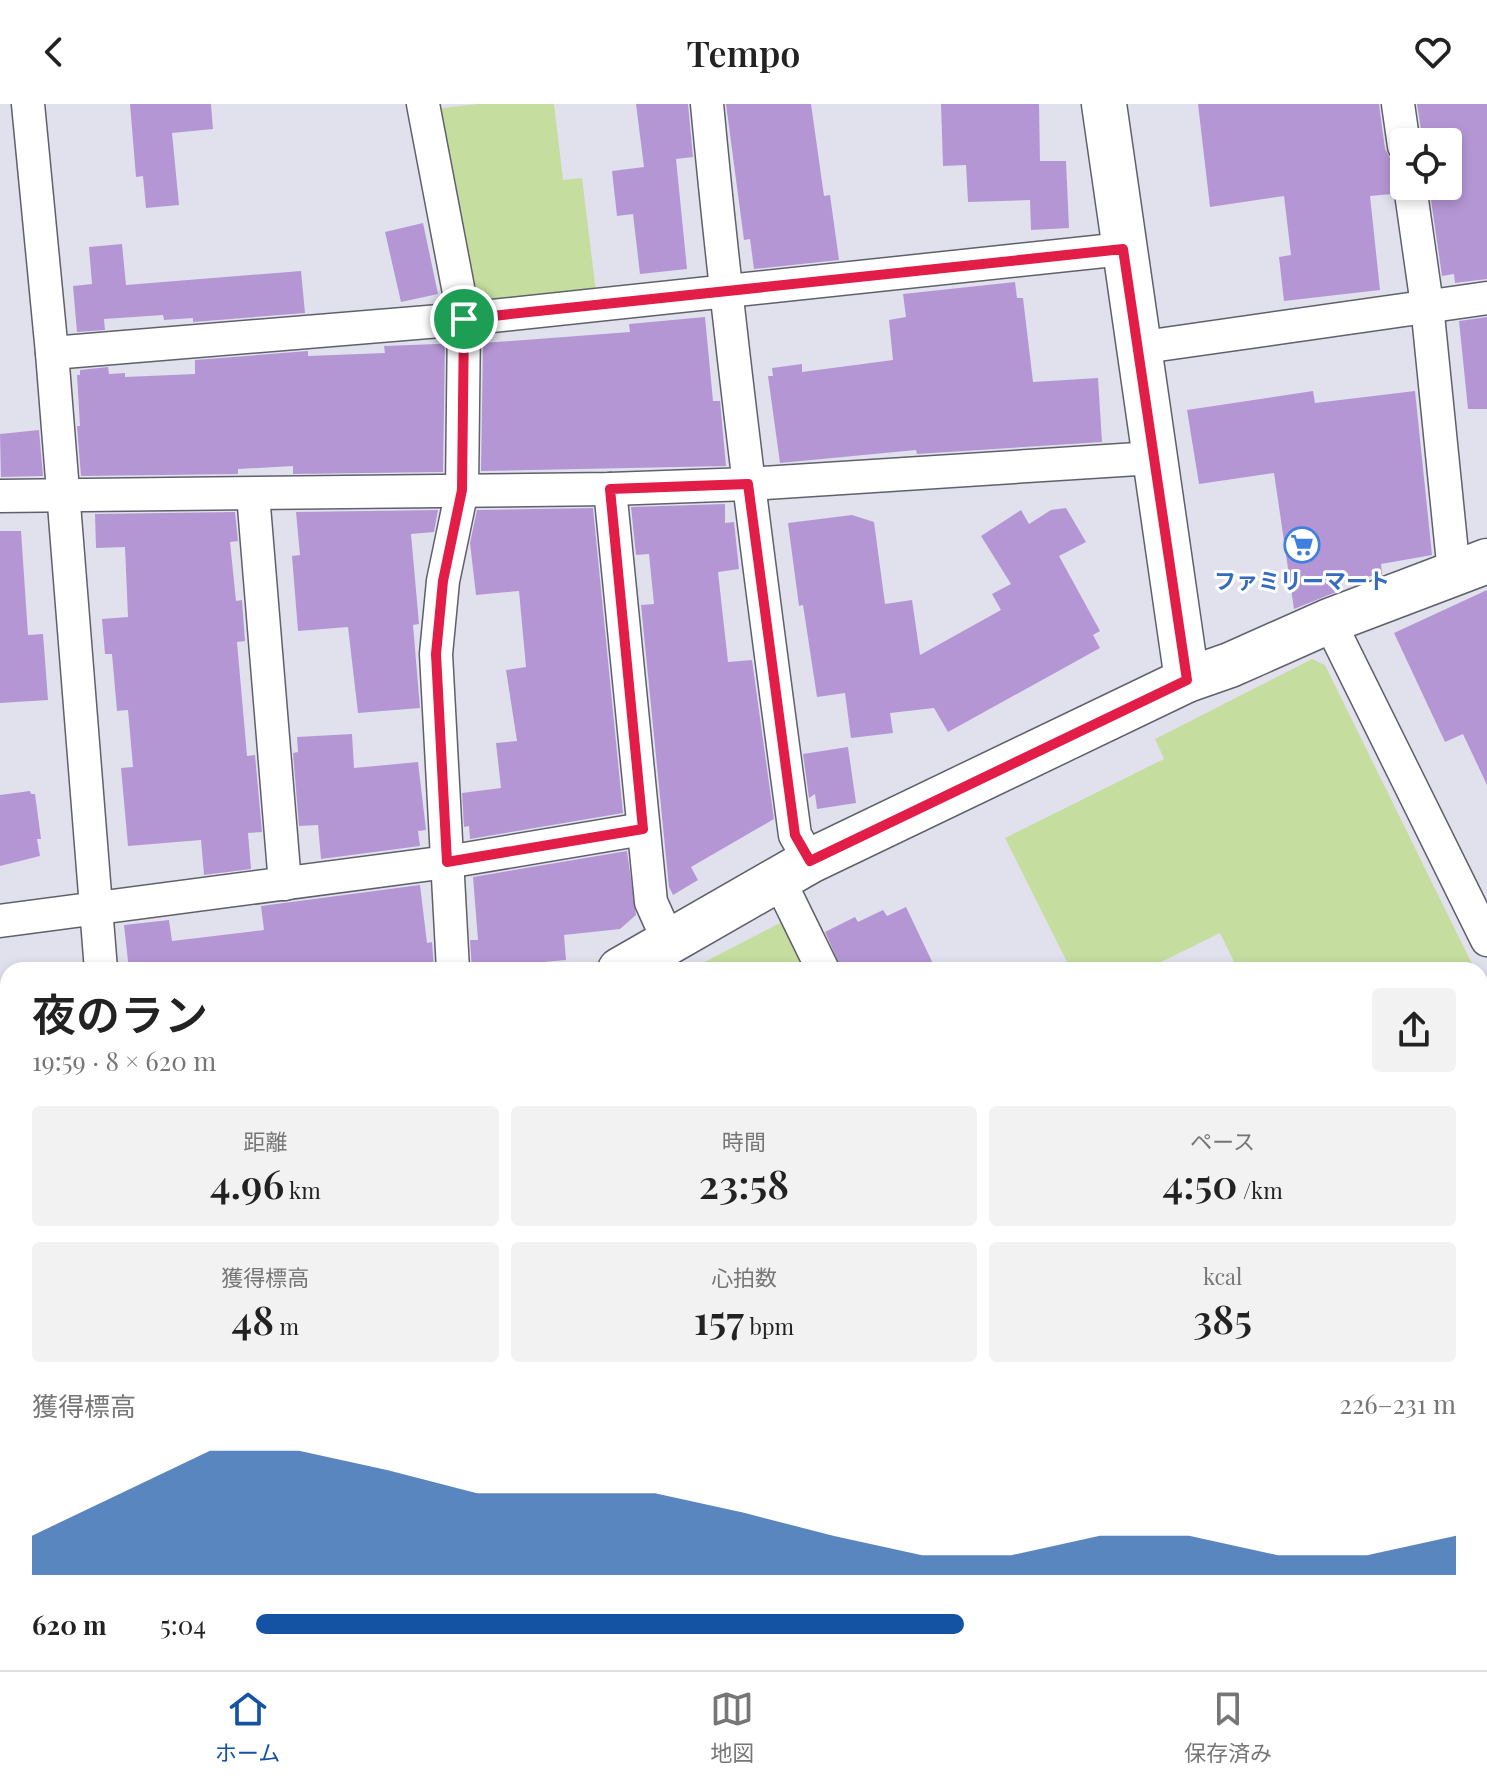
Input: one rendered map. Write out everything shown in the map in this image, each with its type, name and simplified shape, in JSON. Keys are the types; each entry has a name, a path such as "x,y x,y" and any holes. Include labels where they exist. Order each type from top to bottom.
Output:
{"street":[{"path":"28,104 52,353 100,962"},
{"path":"423,104 464,319 462,490 443,581 436,654 453,962"},
{"path":"707,104 725,294 795,835 794,869 821,962"},
{"path":"1104,104 1187,680"},
{"path":"1398,104 1401,128"},
{"path":"633,962 794,869 1187,680 1470,567 1412,200"},
{"path":"52,353 725,294 1123,249"},
{"path":"1137,348 1487,298"},
{"path":"0,496 610,489 748,484 1153,458"},
{"path":"610,489 651,902 668,940"},
{"path":"253,494 285,884"},
{"path":"1329,621 1487,940"},
{"path":"0,921 447,862 643,829"}],"green space":[{"path":"477,104 554,104 563,180 582,178 596,292 492,300 475,289 435,109"},
{"path":"1312,659 1325,665 1471,962 1234,962 1220,933 1161,962 1067,962 1005,838 1164,759 1155,739"},
{"path":"782,922 801,962 704,962"}],"building":[{"path":"130,104 211,104 213,129 172,133 179,205 146,208 143,176 136,177"},
{"path":"636,104 688,104 693,157 676,159 687,269 640,274 633,214 617,216 612,171 644,167"},
{"path":"726,104 811,104 824,196 830,195 839,260 754,269 750,239 744,240"},
{"path":"941,104 1039,104 1040,161 1066,161 1069,228 1031,230 1030,200 968,202 966,165 943,166"},
{"path":"1198,104 1379,104 1385,149 1390,158 1390,194 1370,196 1380,290 1284,301 1279,257 1291,255 1284,196 1210,207"},
{"path":"1417,104 1487,104 1487,279 1455,283 1454,274 1442,276 1431,200 1462,200 1462,128 1421,128"},
{"path":"423,223 438,294 401,302 385,232"},
{"path":"122,244 126,285 301,271 305,313 193,322 193,318 164,320 163,315 104,319 105,330 77,332 73,286 92,284 89,247"},
{"path":"1015,282 1017,298 1023,298 1033,382 1098,378 1102,442 917,454 916,450 780,463 768,376 773,376 772,368 802,364 802,372 893,360 889,320 906,317 903,294"},
{"path":"705,317 713,401 720,401 726,466 481,471 483,343 630,332 629,324"},
{"path":"1487,317 1487,409 1468,409 1459,321"},
{"path":"445,344 443,472 293,474 293,466 238,469 238,474 81,476 77,426 80,426 77,375 80,375 80,370 108,367 109,374 125,373 125,377 195,374 195,360 308,351 308,356 385,353 384,346"},
{"path":"1313,391 1315,403 1415,391 1432,555 1381,564 1382,574 1334,583 1336,592 1294,609 1274,473 1199,484 1187,410"},
{"path":"39,430 43,476 1,477 0,434"},
{"path":"725,504 725,523 734,522 739,569 718,572 728,662 752,660 774,819 691,867 698,880 673,895 669,887 641,605 654,604 649,554 636,555 631,507"},
{"path":"593,508 623,813 470,839 469,826 464,827 462,793 501,788 496,743 517,741 506,670 526,667 519,591 476,595 470,543 477,510"},
{"path":"1066,508 1086,542 1059,556 1100,631 1093,635 1100,648 948,732 934,708 890,713 893,733 851,738 845,693 817,697 803,605 799,606 788,523 852,515 874,522 885,604 912,600 920,655 1001,610 992,594 1011,584 981,536 1021,510 1029,524 1051,510"},
{"path":"438,510 434,532 411,534 419,624 413,625 420,708 358,713 348,627 298,631 292,556 300,555 296,512"},
{"path":"235,512 238,541 230,542 236,601 242,600 245,641 237,642 247,756 255,755 262,832 248,833 251,869 204,875 201,840 128,846 121,768 133,767 128,710 117,711 112,654 105,654 102,619 128,617 125,547 96,548 95,514"},
{"path":"0,531 21,531 28,635 43,634 48,700 0,703"},
{"path":"1487,590 1487,785 1463,734 1445,742 1394,633"},
{"path":"352,734 354,768 418,762 426,830 418,831 420,846 321,859 318,825 299,826 293,753 298,752 297,737"},
{"path":"848,747 856,803 817,809 815,794 809,798 803,754"},
{"path":"30,791 35,794 40,856 0,866 0,795"},
{"path":"627,851 636,915 620,929 564,935 566,960 471,962 470,940 478,940 473,877"},
{"path":"420,885 427,943 432,942 434,962 128,962 124,925 169,920 172,941 264,930 261,906"},
{"path":"906,907 932,962 838,962 825,932 855,917 858,922 883,910 887,916"}],"place":[{"name":"ファミリーマート","path":"1302,545"}],"route":[{"path":"1123,249 1187,680 810,861 795,835 748,484 610,489 643,829 447,862 436,654 443,581 462,490 464,319 725,294 1123,249"}]}
